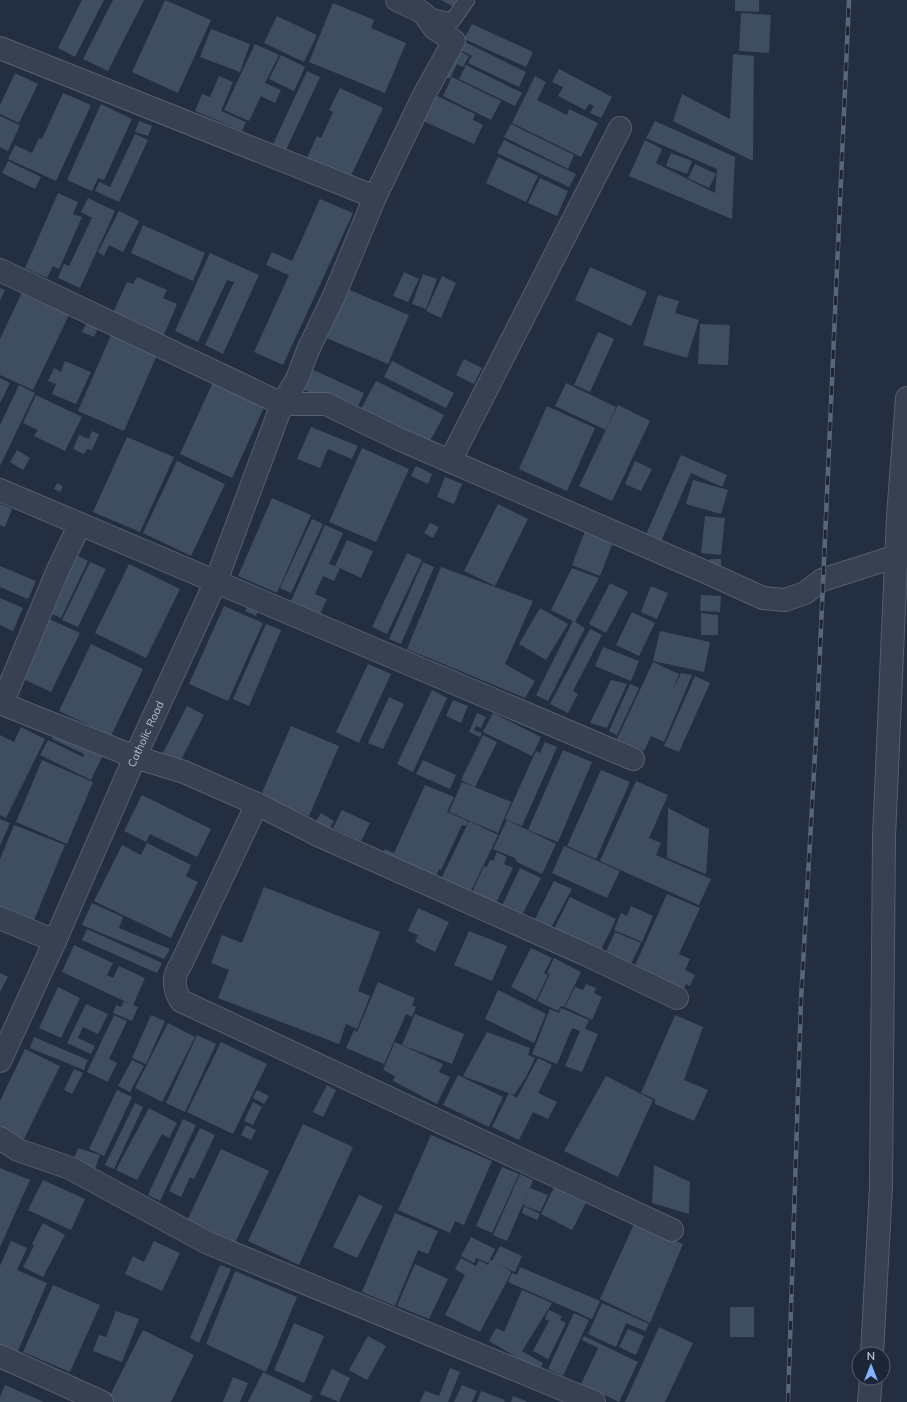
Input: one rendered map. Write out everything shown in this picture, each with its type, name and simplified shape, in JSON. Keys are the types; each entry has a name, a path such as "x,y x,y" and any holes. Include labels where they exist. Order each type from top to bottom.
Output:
{"street":[{"path":"397,0 425,15"},
{"name":"Catholic Road","path":"0,1060 55,942 135,757 216,581 282,404 297,379 308,350 334,296 375,198 424,95 454,41 434,28 425,15"},
{"path":"0,48 375,198"},
{"path":"450,462 620,128"},
{"path":"0,270 282,404 326,404 450,462 763,598 785,600 805,592 822,580 897,556"},
{"path":"872,1346 880,1187 884,837 897,556 903,517 907,398"},
{"path":"0,490 634,760"},
{"path":"80,524 57,572 1,704 135,757 184,772 257,804 320,836 587,955 677,998"},
{"path":"257,804 181,964 176,971 175,991 181,1001 672,1230"},
{"path":"0,918 55,942"},
{"path":"0,1138 18,1150 70,1168 208,1243 594,1402"},
{"path":"0,1356 102,1402"},
{"path":"870,1402 871,1386"}],"lane":[{"path":"425,15 452,21 467,0"}],"building":[{"path":"82,0 104,0 75,57 58,48"},
{"path":"113,0 144,0 108,71 83,59"},
{"path":"165,0 211,20 178,93 132,72"},
{"path":"441,0 458,0 454,7"},
{"path":"735,0 759,0 759,12 735,11"},
{"path":"333,3 374,20 371,28 406,43 385,93 309,62"},
{"path":"741,13 771,15 769,53 739,51"},
{"path":"277,16 317,35 304,62 264,43"},
{"path":"472,24 533,52 526,67 464,39"},
{"path":"211,29 250,44 240,72 200,57"},
{"path":"463,41 526,72 519,87 468,63 472,56 459,49"},
{"path":"255,44 279,55 265,83 281,90 275,103 261,96 249,121 224,110"},
{"path":"456,49 469,56 463,67 457,64 450,79 443,75"},
{"path":"733,54 754,56 753,161 673,121 682,94 730,119"},
{"path":"281,55 305,67 294,91 269,79"},
{"path":"466,65 522,93 515,106 459,79"},
{"path":"559,69 612,97 601,118 590,113 594,106 589,104 585,110 558,96 563,87 552,82"},
{"path":"307,71 320,77 286,150 273,144"},
{"path":"15,73 38,84 19,123 0,114 0,105"},
{"path":"219,76 233,82 221,111 246,122 242,131 195,111 202,94 210,97"},
{"path":"535,76 546,82 537,100 567,115 569,109 598,123 581,157 512,123"},
{"path":"452,77 501,101 491,120 443,96"},
{"path":"340,88 383,108 350,178 307,158 317,136 321,138 333,112 329,110"},
{"path":"63,93 91,105 56,181 8,159 15,145 32,153 39,138 42,139"},
{"path":"433,94 475,114 473,120 483,125 474,144 421,120"},
{"path":"101,104 132,119 104,180 98,178 92,191 67,180"},
{"path":"0,116 20,125 8,151 0,147"},
{"path":"139,121 152,126 148,136 135,132"},
{"path":"655,121 735,157 732,219 629,176 645,140 662,149 656,163 715,193 717,169 646,138"},
{"path":"511,124 574,155 568,169 504,137"},
{"path":"135,134 148,140 119,202 95,191 99,182 110,187"},
{"path":"504,140 576,174 569,187 497,153"},
{"path":"671,153 692,161 687,174 666,166"},
{"path":"498,157 538,176 526,202 486,183"},
{"path":"8,161 41,177 35,189 2,173"},
{"path":"695,164 716,174 709,188 688,178"},
{"path":"540,178 568,191 557,216 528,203"},
{"path":"58,193 78,202 73,214 82,217 59,269 53,266 47,278 25,268"},
{"path":"88,198 115,211 80,288 58,278 64,264 69,266 92,218 81,212"},
{"path":"320,199 353,213 283,365 254,352 289,275 266,265 272,252 292,261"},
{"path":"119,211 139,221 123,252 109,245 104,256 98,252"},
{"path":"143,225 205,253 193,281 131,253"},
{"path":"210,253 259,275 223,354 205,345 234,282 227,280 198,342 175,331"},
{"path":"590,267 647,292 631,326 575,300"},
{"path":"404,272 419,279 408,302 393,296"},
{"path":"423,274 437,279 426,309 412,304"},
{"path":"442,276 456,283 441,318 426,311"},
{"path":"137,277 167,290 163,298 177,304 163,337 112,315 127,282 133,284"},
{"path":"0,288 5,290 0,301"},
{"path":"345,288 409,315 388,364 324,337"},
{"path":"22,292 69,315 33,390 0,375 0,339"},
{"path":"658,295 679,301 675,313 699,320 687,358 643,345"},
{"path":"89,318 100,324 94,337 82,332"},
{"path":"700,324 730,325 728,365 698,364"},
{"path":"598,332 614,339 590,392 574,385"},
{"path":"111,335 157,355 124,431 78,411"},
{"path":"464,359 482,368 474,384 456,375"},
{"path":"65,361 91,372 76,404 52,394 56,384 48,381 54,368 61,372"},
{"path":"392,361 454,393 446,408 384,377"},
{"path":"309,368 364,393 355,413 300,388"},
{"path":"0,378 10,383 0,403"},
{"path":"376,381 444,415 429,443 361,409"},
{"path":"213,382 265,405 232,478 180,454"},
{"path":"566,383 616,407 606,430 555,406"},
{"path":"19,385 35,393 0,466 0,425"},
{"path":"36,395 82,417 65,451 34,436 38,430 23,423"},
{"path":"618,405 650,421 612,501 579,486"},
{"path":"547,406 595,428 567,491 519,469"},
{"path":"311,427 358,446 352,459 328,449 320,468 297,459"},
{"path":"92,431 99,434 92,450 87,449 84,454 73,449 79,435 89,439"},
{"path":"127,437 174,457 140,532 93,512"},
{"path":"362,448 409,469 376,542 329,522"},
{"path":"17,450 30,458 23,470 10,462"},
{"path":"681,455 727,475 722,487 691,473 659,546 644,539"},
{"path":"177,461 225,484 191,556 143,533"},
{"path":"635,461 652,469 641,491 625,484"},
{"path":"416,466 432,474 428,484 411,476"},
{"path":"445,477 462,484 454,504 437,497"},
{"path":"693,480 728,490 721,514 686,504"},
{"path":"57,483 63,486 60,492 54,489"},
{"path":"272,498 311,515 277,593 238,576"},
{"path":"0,504 12,509 5,527 0,525"},
{"path":"498,504 528,519 495,586 464,571"},
{"path":"705,516 725,518 721,555 701,553"},
{"path":"312,519 323,524 291,593 280,588"},
{"path":"430,523 439,527 433,538 424,533"},
{"path":"325,525 343,533 329,564 335,566 347,540 373,551 361,578 340,568 334,581 323,576 315,594 327,599 320,614 291,601"},
{"path":"585,531 613,542 600,576 572,565"},
{"path":"72,553 88,561 61,618 45,611"},
{"path":"407,553 422,560 387,634 372,627"},
{"path":"710,559 721,559 721,572 710,572"},
{"path":"90,562 106,569 78,627 62,620"},
{"path":"423,562 434,567 401,644 389,639"},
{"path":"129,564 180,589 146,658 95,633"},
{"path":"0,566 36,581 28,599 0,587"},
{"path":"441,567 533,601 505,664 535,681 525,698 407,649"},
{"path":"572,568 599,578 575,622 585,628 548,701 536,695 573,621 551,610"},
{"path":"610,583 628,592 606,633 589,624"},
{"path":"651,586 668,593 657,619 641,612"},
{"path":"701,595 721,596 720,612 700,611"},
{"path":"0,598 23,608 13,631 0,625"},
{"path":"251,599 261,604 256,616 245,611"},
{"path":"224,606 263,623 228,701 189,684"},
{"path":"540,608 568,624 546,660 519,644"},
{"path":"632,612 655,623 639,656 616,645"},
{"path":"701,613 718,615 718,635 701,635"},
{"path":"47,618 80,633 51,692 19,677"},
{"path":"266,624 281,630 249,706 233,699"},
{"path":"590,629 602,635 573,691 578,694 568,713 550,704"},
{"path":"660,631 710,642 704,672 653,661"},
{"path":"91,644 143,669 111,736 59,711"},
{"path":"603,647 639,661 631,681 595,666"},
{"path":"653,662 679,674 672,692 681,673 692,675 664,742 651,736 644,751 617,739"},
{"path":"368,664 391,674 359,743 336,732"},
{"path":"695,676 710,683 679,752 664,746"},
{"path":"611,680 627,684 607,728 590,723"},
{"path":"630,684 639,688 617,735 609,731"},
{"path":"432,690 447,698 413,772 397,764"},
{"path":"389,697 404,704 383,749 368,743"},
{"path":"453,700 468,706 461,723 446,716"},
{"path":"187,706 204,715 180,762 163,753"},
{"path":"477,713 486,717 481,728 476,726 474,730 482,733 480,737 469,732"},
{"path":"493,713 541,737 532,756 483,732"},
{"path":"291,726 339,746 309,816 261,795"},
{"path":"21,727 45,739 6,818 0,815 0,735 14,742"},
{"path":"59,727 106,749 91,780 40,755 48,740 83,757 84,754 52,739"},
{"path":"483,735 497,742 475,787 461,780"},
{"path":"545,742 557,747 522,826 505,819 536,751 540,753"},
{"path":"563,750 592,762 558,842 528,830"},
{"path":"42,760 93,782 67,844 16,822"},
{"path":"423,760 456,775 450,789 416,774"},
{"path":"601,770 630,782 596,859 567,846"},
{"path":"636,781 668,795 649,838 661,843 656,855 711,879 699,905 600,861"},
{"path":"462,782 511,802 498,833 449,812"},
{"path":"425,785 454,797 447,812 468,821 466,826 462,825 441,870 439,869 434,880 382,857 385,849 394,853"},
{"path":"142,795 211,829 197,857 150,834 146,842 124,831"},
{"path":"668,808 709,829 706,874 667,858"},
{"path":"342,810 370,823 361,841 333,828"},
{"path":"321,813 334,821 329,829 316,821"},
{"path":"0,819 10,823 0,846"},
{"path":"507,820 556,844 542,874 517,862 515,858 493,849"},
{"path":"469,821 498,835 469,895 440,881"},
{"path":"14,825 65,845 34,920 0,906 0,859"},
{"path":"147,843 191,865 186,876 198,882 171,938 94,901 122,845 141,855"},
{"path":"564,846 620,871 607,898 552,873"},
{"path":"497,852 507,857 504,864 513,868 494,907 470,897 484,866 487,867 490,860 493,861"},
{"path":"520,868 541,878 518,923 498,914"},
{"path":"554,881 572,889 547,935 531,927"},
{"path":"264,887 380,932 358,991 370,996 357,1029 346,1024 339,1044 218,998 229,970 211,963 222,935 242,943"},
{"path":"667,894 700,908 679,954 690,959 685,970 695,975 690,986 686,984 682,994 632,972"},
{"path":"570,897 616,919 598,956 552,933"},
{"path":"92,903 123,917 119,928 170,949 164,959 82,925"},
{"path":"631,906 653,916 642,942 614,930 621,913 627,916"},
{"path":"418,908 449,922 435,952 415,942 418,935 408,931"},
{"path":"87,929 162,963 157,973 82,940"},
{"path":"469,931 507,946 492,981 454,965"},
{"path":"615,932 641,943 629,968 604,956"},
{"path":"74,945 113,963 107,975 113,978 119,966 145,978 133,1005 62,972"},
{"path":"531,948 552,958 544,973 548,975 536,1000 511,987"},
{"path":"554,958 581,972 564,1007 561,1006 558,1011 537,1001 550,974 547,973"},
{"path":"0,973 8,977 0,992"},
{"path":"378,982 415,998 412,1005 416,1007 412,1017 406,1014 384,1064 346,1048 354,1030 357,1032"},
{"path":"586,984 596,988 594,993 602,997 592,1020 565,1007 575,987 583,990"},
{"path":"58,987 80,998 61,1038 39,1028"},
{"path":"498,990 546,1014 534,1043 485,1019"},
{"path":"124,1001 138,1007 132,1021 113,1013 116,1005 121,1007"},
{"path":"86,1004 108,1014 98,1034 83,1027 78,1038 95,1046 91,1054 67,1043"},
{"path":"561,1008 589,1020 585,1029 598,1034 582,1072 565,1066 580,1031 572,1028 557,1064 532,1054 550,1009 559,1013"},
{"path":"415,1014 464,1034 452,1064 402,1045"},
{"path":"114,1015 127,1021 109,1059 117,1063 108,1082 87,1072"},
{"path":"151,1015 165,1021 146,1064 132,1058"},
{"path":"675,1015 703,1027 684,1080 708,1090 694,1121 655,1104 655,1099 641,1093"},
{"path":"168,1023 195,1037 162,1102 135,1088"},
{"path":"487,1032 530,1048 528,1055 535,1058 526,1077 514,1095 463,1076"},
{"path":"197,1035 216,1044 185,1112 166,1103"},
{"path":"34,1037 88,1060 84,1070 30,1048"},
{"path":"221,1042 267,1064 233,1134 187,1112"},
{"path":"395,1042 443,1064 439,1072 450,1077 437,1104 393,1081 395,1076 383,1070"},
{"path":"25,1049 60,1066 24,1139 0,1128 0,1101"},
{"path":"538,1058 552,1065 538,1093 557,1102 548,1119 533,1112 519,1140 492,1127 509,1093 517,1098"},
{"path":"132,1060 144,1066 130,1092 118,1086"},
{"path":"74,1069 83,1073 72,1094 64,1090"},
{"path":"458,1075 503,1097 489,1127 443,1105"},
{"path":"606,1076 653,1100 618,1177 564,1151"},
{"path":"327,1085 336,1090 323,1117 313,1112"},
{"path":"117,1090 132,1097 104,1156 89,1149"},
{"path":"257,1090 269,1096 264,1104 253,1098"},
{"path":"253,1102 262,1107 253,1125 244,1121"},
{"path":"135,1103 143,1107 114,1169 105,1165"},
{"path":"149,1108 177,1123 169,1138 162,1134 137,1180 116,1170"},
{"path":"183,1119 196,1125 160,1201 148,1195"},
{"path":"303,1124 353,1147 299,1265 248,1241"},
{"path":"246,1125 256,1130 251,1140 241,1135"},
{"path":"200,1128 215,1135 194,1179 190,1177 181,1197 169,1191"},
{"path":"431,1135 492,1161 464,1225 455,1221 450,1233 398,1210"},
{"path":"78,1148 100,1155 94,1172 72,1165"},
{"path":"221,1149 269,1171 233,1247 185,1225"},
{"path":"654,1165 690,1182 689,1214 652,1203"},
{"path":"502,1167 519,1174 492,1233 476,1226"},
{"path":"0,1168 30,1180 0,1247"},
{"path":"520,1174 533,1180 530,1188 548,1195 540,1212 523,1205 529,1190 507,1241 493,1235"},
{"path":"43,1180 85,1199 71,1230 28,1210"},
{"path":"556,1183 588,1199 572,1230 541,1214"},
{"path":"359,1195 383,1206 357,1258 333,1247"},
{"path":"524,1206 540,1214 537,1220 522,1213"},
{"path":"395,1213 438,1231 428,1254 418,1250 395,1306 362,1292"},
{"path":"635,1222 683,1244 650,1323 600,1299"},
{"path":"43,1223 65,1235 43,1277 23,1267 34,1246 32,1244"},
{"path":"471,1237 495,1249 488,1263 476,1258 474,1263 461,1256"},
{"path":"11,1241 27,1248 17,1270 47,1283 17,1353 0,1345 0,1266"},
{"path":"154,1241 180,1253 162,1291 125,1274 133,1256 144,1262"},
{"path":"500,1246 522,1256 515,1272 496,1263 511,1271 511,1273 480,1332 445,1315 465,1275 455,1269 461,1258 476,1266 479,1260 488,1265 490,1260 492,1261"},
{"path":"415,1264 448,1279 429,1319 397,1306"},
{"path":"220,1265 231,1269 199,1343 190,1338"},
{"path":"520,1267 600,1301 592,1319 508,1282 512,1273 517,1275"},
{"path":"235,1271 297,1297 266,1372 206,1344"},
{"path":"53,1285 100,1305 70,1372 23,1352"},
{"path":"522,1290 552,1303 522,1351 543,1363 539,1370 489,1341 496,1328 504,1332"},
{"path":"602,1303 649,1324 645,1331 626,1323 616,1347 588,1334"},
{"path":"730,1307 754,1307 754,1337 730,1337"},
{"path":"549,1310 562,1316 560,1320 566,1323 548,1359 533,1351 549,1321 545,1319"},
{"path":"116,1311 139,1319 122,1362 93,1351 99,1335 106,1337"},
{"path":"574,1313 589,1320 563,1376 548,1369"},
{"path":"294,1323 324,1336 304,1383 274,1370"},
{"path":"659,1327 693,1343 665,1402 625,1402"},
{"path":"628,1329 644,1336 636,1355 619,1347"},
{"path":"143,1330 194,1355 171,1402 107,1401"},
{"path":"368,1336 386,1346 367,1380 349,1370"},
{"path":"584,1336 638,1362 619,1402 581,1384 598,1348 582,1340"},
{"path":"450,1368 460,1372 448,1402 420,1402 425,1391 439,1396"},
{"path":"332,1369 350,1378 339,1402 320,1394"},
{"path":"263,1372 313,1396 310,1402 248,1402"},
{"path":"233,1377 248,1383 240,1402 223,1402"},
{"path":"5,1385 44,1402 0,1402 0,1397"},
{"path":"462,1385 477,1391 472,1402 454,1402"},
{"path":"481,1391 505,1400 504,1402 477,1402"},
{"path":"513,1396 528,1402 511,1402"}],"railway":[{"path":"788,1402 801,1000 817,718 849,0"}]}
